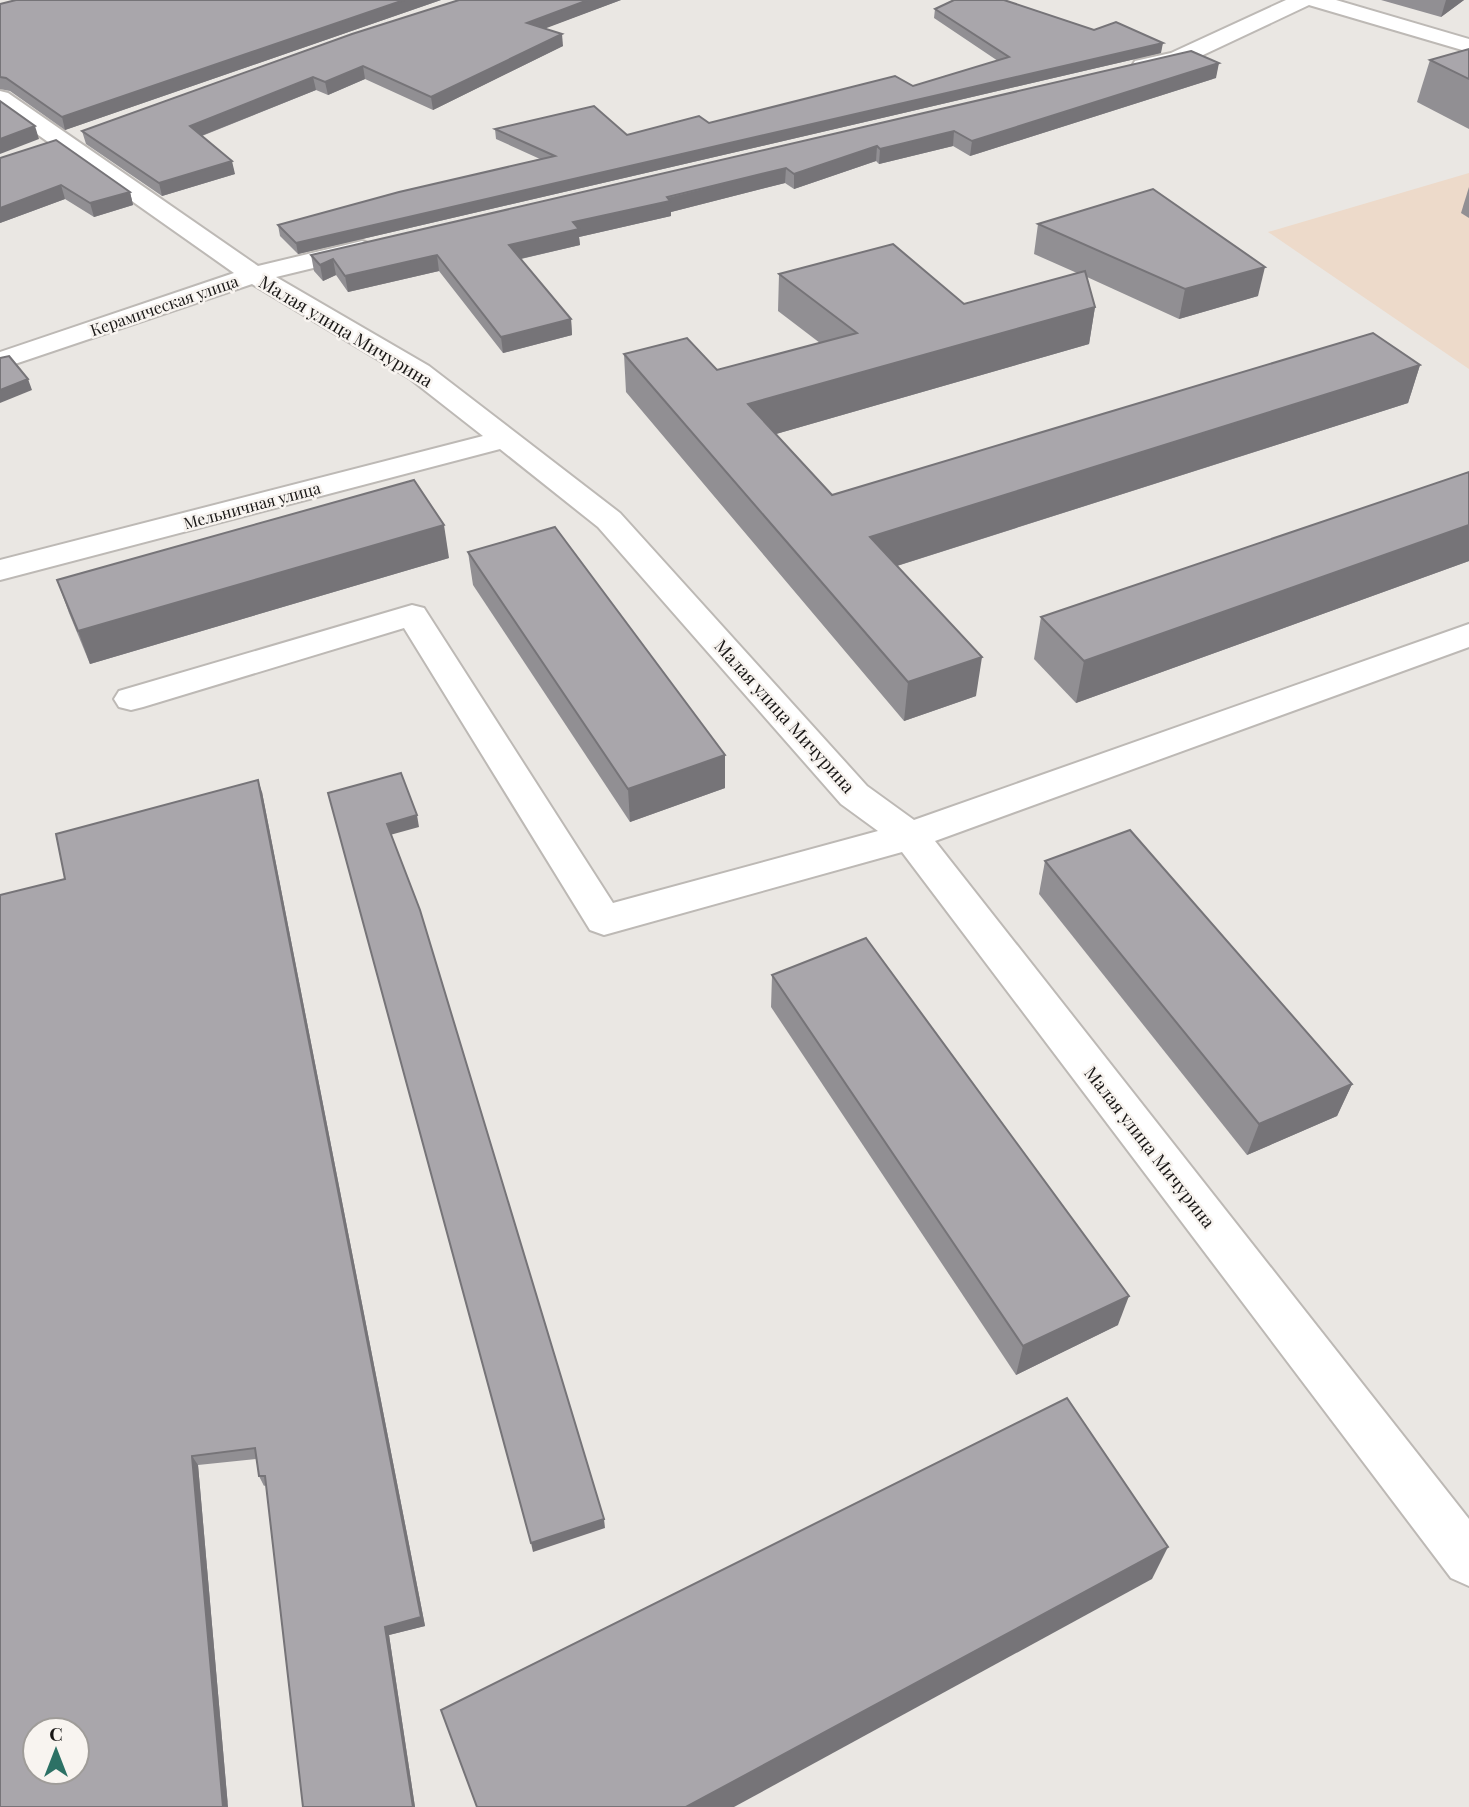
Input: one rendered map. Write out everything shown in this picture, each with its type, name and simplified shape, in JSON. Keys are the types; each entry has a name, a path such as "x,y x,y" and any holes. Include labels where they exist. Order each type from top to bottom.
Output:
{"street":[{"path":"1124,71 1178,58 1303,0"},
{"path":"1314,0 1449,38 1469,47"},
{"path":"1449,38 1469,27"},
{"name":"Малая улица Мичурина","path":"0,98 254,275 419,372 610,520 854,795 910,836 1469,1560"},
{"path":"38,151 90,133"},
{"name":"Керамическая улица","path":"0,361 254,275 390,243"},
{"name":"Мельничная улица","path":"0,570 505,439"},
{"path":"131,699 412,615 604,920 910,836 1469,635"}],"shaded area":[{"path":"1469,173 1469,369 1268,232"}],"building":[{"path":"16,0 404,0 62,117 6,78 0,77 0,4"},
{"path":"459,0 588,0 527,23 562,34 431,97 363,66 325,82 313,77 190,126 232,161 159,183 82,131 352,34"},
{"path":"954,0 1004,0 1094,30 1116,22 1163,43 296,243 278,225 399,192 555,156 495,129 594,106 627,135 699,116 709,123 895,76 913,86 1009,57 935,9"},
{"path":"1469,49 1469,79 1430,60"},
{"path":"1191,51 1219,63 972,141 954,131 880,149 877,146 794,174 786,168 667,197 670,201 573,222 579,229 509,245 571,319 501,337 437,255 345,276 333,259 320,265 311,255"},
{"path":"0,101 35,126 0,139"},
{"path":"56,140 130,192 90,203 61,185 0,208 0,158"},
{"path":"1153,189 1265,267 1185,289 1038,224"},
{"path":"893,244 964,304 1085,271 1095,307 748,404 832,495 1373,333 1420,365 870,537 982,657 908,682 624,354 687,338 717,370 857,333 779,274"},
{"path":"9,356 28,379 0,390 0,358"},
{"path":"1469,472 1469,525 1084,661 1041,617"},
{"path":"414,480 444,525 78,631 57,580"},
{"path":"555,527 725,755 628,789 468,552"},
{"path":"401,773 417,815 387,824 420,910 604,1519 531,1543 328,793"},
{"path":"258,780 421,1617 385,1627 413,1807 303,1807 265,1476 259,1476 255,1448 192,1456 223,1807 0,1807 0,895 65,879 56,834"},
{"path":"1130,830 1352,1084 1259,1124 1045,861"},
{"path":"866,938 1129,1296 1023,1346 772,975"},
{"path":"1067,1398 1168,1547 686,1807 477,1807 441,1710"}]}
